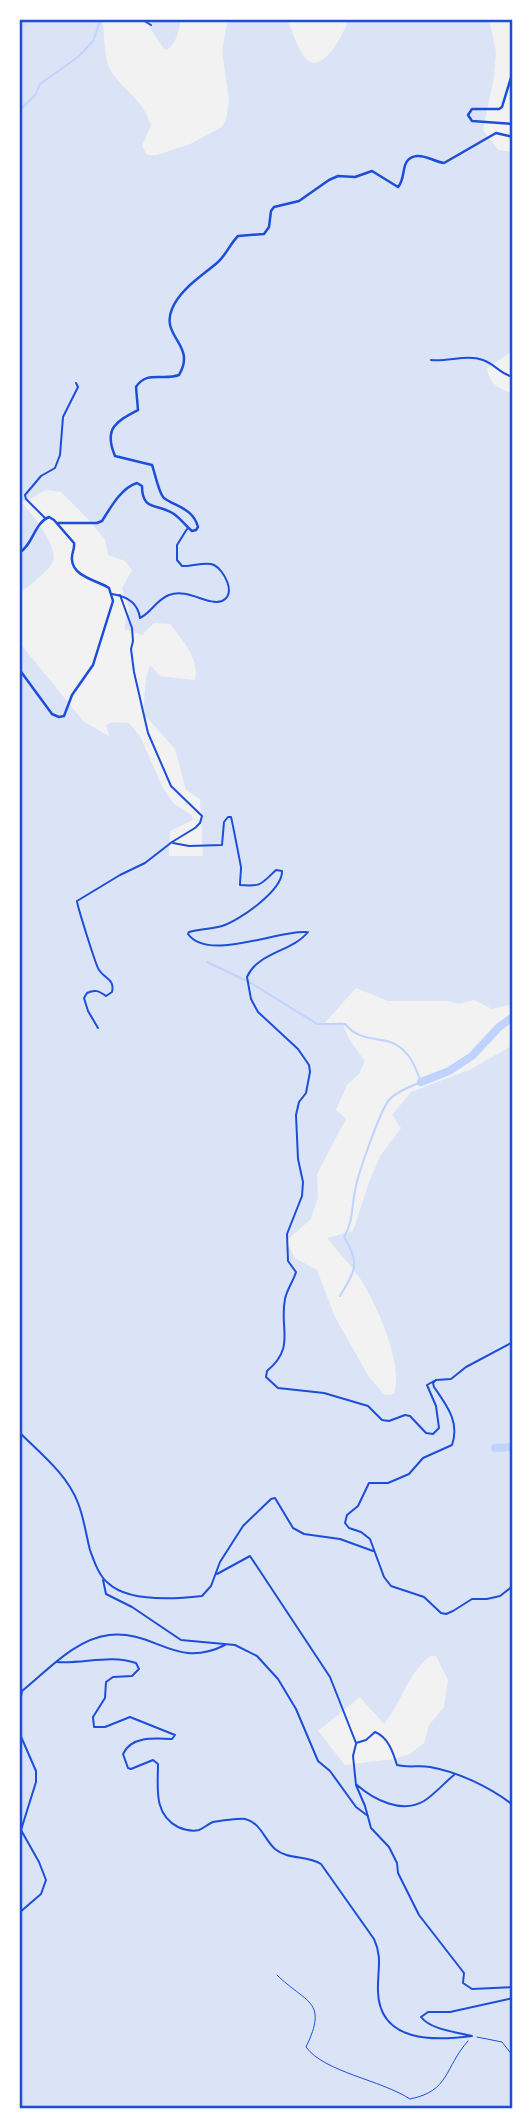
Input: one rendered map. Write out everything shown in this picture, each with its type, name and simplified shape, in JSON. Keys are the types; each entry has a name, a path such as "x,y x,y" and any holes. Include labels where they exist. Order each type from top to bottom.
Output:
{"street":[{"path":"142,19 151,25"},
{"path":"513,71 502,107 472,109 468,115 472,121 513,124"},
{"path":"57,523 97,523 130,485 137,483 142,486 142,497 146,503 175,515 192,531 197,530 198,523 179,504 160,494 158,478 152,465 115,456 111,442 114,423 138,410 136,387 140,381 151,377 179,375 185,365 185,355 175,339 171,322 172,310 182,295 220,261 237,236 264,234 274,207 299,201 329,180 342,175 355,177 372,171 389,184 398,187 402,182 403,167 413,157 421,156 444,163 496,133 513,136"},
{"path":"431,360 476,358 489,363 500,373 513,377"},
{"path":"19,668 52,714 64,716 72,695 93,665 110,611 112,594 106,586 84,576 74,566 74,543 57,523 49,517 45,518 25,495 41,476 55,468 60,455 63,417 78,387 76,383"},
{"path":"19,553 27,548 45,518"},
{"path":"112,594 132,601 141,618 147,615 158,600 170,595 189,593 217,601 227,597 228,584 224,575 214,565 189,567 182,566 177,560 177,545 188,528"},
{"path":"98,1028 95,1027 84,999 92,990 106,996 112,992 113,986 110,979 99,971 87,932 76,908 77,901 145,863 195,828 202,817 200,812 171,786 148,733 134,672 132,628 120,595"},
{"path":"172,842 189,846 222,845 224,822 231,817 241,867 240,885 259,886 276,870 282,871 281,881 274,889 239,918 223,926 189,932 191,939 205,943 229,944 308,932 297,943 253,967 247,978 251,999 258,1012 305,1056 310,1072 306,1093 299,1102 296,1115 302,1196 287,1234 288,1261 296,1272 285,1300 282,1355 267,1371 266,1377 278,1388 324,1393 368,1406 382,1420 410,1416 426,1433 433,1434 439,1428 436,1406 427,1385 434,1381 451,1379 466,1367 513,1342"},
{"path":"434,1381 454,1418 452,1445 423,1458 409,1474 388,1483 369,1483 358,1506 347,1515 345,1523 370,1539 384,1577 391,1586 424,1597 441,1613 446,1614 472,1600 487,1600 499,1596 513,1586"},
{"path":"19,1432 58,1472 78,1502 91,1552 103,1579 106,1594 139,1612 173,1636 195,1643 226,1644 250,1651 264,1663 296,1709 318,1761 330,1771 356,1807 368,1816"},
{"path":"103,1579 119,1591 168,1599 202,1596 207,1593 217,1575 220,1562 243,1526 275,1498 292,1528 304,1534 340,1539 374,1551"},
{"path":"217,1575 250,1556 330,1677 356,1743 353,1756 356,1784 370,1828 389,1847 398,1873 419,1915 464,1973 463,1983 471,1989 513,1987"},
{"path":"19,1708 22,1691 57,1662 74,1649 110,1635 141,1638 189,1655 210,1651 226,1644"},
{"path":"57,1662 108,1659 136,1663 138,1672 132,1676 113,1677 106,1682 105,1698 93,1717 93,1725 105,1727 130,1717 175,1735 172,1739 137,1741 129,1745 123,1754 128,1768 131,1769 153,1760 158,1764 157,1793 165,1817 188,1831 198,1830 215,1821 247,1819 257,1825 280,1853 313,1859 321,1864 380,1950 378,1997 392,2026 404,2033 441,2039 472,2036"},
{"path":"19,1688 22,1691"},
{"path":"19,1732 36,1771 36,1782 21,1830 46,1880 41,1894 19,1913"},
{"path":"356,1743 366,1740 375,1732 379,1733 389,1744 397,1765 407,1768 427,1766 454,1774 513,1805"},
{"path":"356,1784 370,1797 390,1805 415,1805 425,1800 454,1774"},
{"path":"472,2036 434,2026 424,2022 421,2017 428,2012 462,2009 513,1998"}],"path":[{"path":"19,1670 22,1691"},
{"path":"277,1975 288,1986 308,1998 315,2014 315,2027 306,2047 312,2056 378,2082 410,2099 423,2097 443,2084 451,2066 472,2036 502,2042 513,2056"}],"shaded area":[{"path":"19,19 102,19 108,64 115,77 144,109 151,125 142,146 147,155 157,155 190,144 222,127 229,100 222,51 228,19 287,19 303,55 316,63 323,60 335,46 347,24 345,19 489,19 496,52 494,77 483,130 498,150 513,152 513,351 487,368 495,385 513,394 513,1004 492,1009 474,1000 458,1004 448,1001 388,1001 356,988 323,1025 342,1022 349,1039 365,1061 359,1074 347,1085 336,1110 346,1119 317,1174 318,1197 311,1219 286,1241 295,1258 317,1270 335,1317 369,1377 385,1395 394,1394 395,1368 381,1319 361,1280 327,1238 353,1231 380,1156 401,1128 392,1115 411,1092 471,1069 513,1045 513,2109 19,2109 19,642 84,722 109,736 106,725 112,722 129,723 140,736 163,788 174,804 192,815 193,820 170,831 169,856 203,856 200,799 186,790 175,749 143,713 146,677 150,665 160,676 195,680 192,657 170,624 154,623 142,635 124,629 129,609 122,588 132,570 125,561 108,555 105,539 61,492 46,490 22,503 43,531 54,556 47,570 19,593","holes":["430,1656 436,1656 448,1680 444,1707 429,1725 424,1743 410,1754 393,1759 345,1765 318,1731 360,1697 384,1724 415,1672"]},
{"path":"144,19 180,19 177,36 167,50 164,49"}],"waterway":[{"path":"19,111 36,94 40,84 78,57 93,41 101,19"},
{"path":"207,962 251,983 317,1024 345,1024 359,1035 395,1044 408,1055 421,1082 389,1100 364,1159 351,1219 344,1237 353,1254 354,1267 340,1296"},
{"path":"421,1082 449,1071 472,1056 499,1027 513,1017"},
{"path":"495,1448 513,1447"}]}
